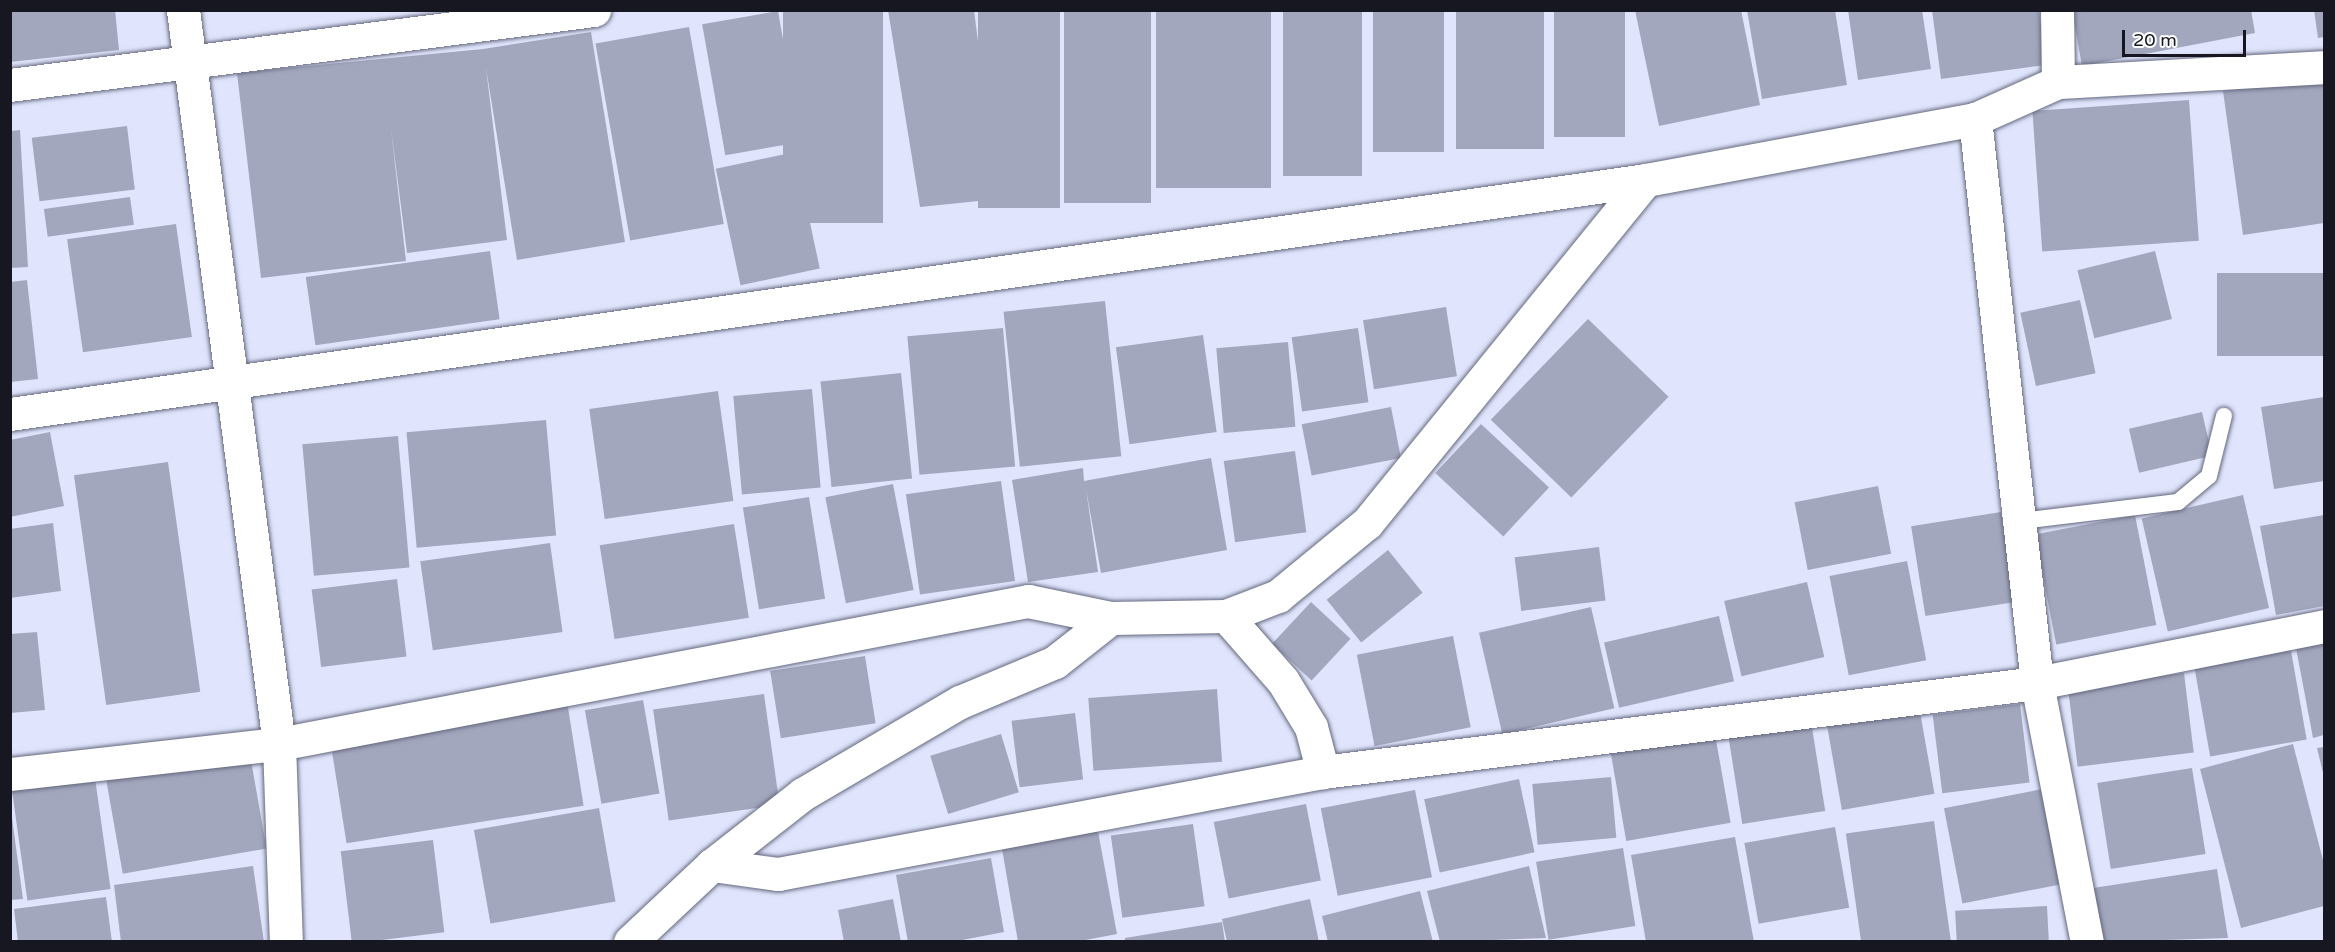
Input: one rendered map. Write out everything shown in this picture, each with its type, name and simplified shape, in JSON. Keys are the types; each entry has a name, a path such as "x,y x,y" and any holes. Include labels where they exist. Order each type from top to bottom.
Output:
{"street":[{"path":"183,10 234,384 279,744 286,942"},
{"path":"10,85 594,10"},
{"path":"2057,10 2058,82"},
{"path":"10,414 234,384 1646,180 1975,119 2058,82 2325,67"},
{"path":"1975,119 2022,521 2037,683 2087,942"},
{"path":"10,774 279,744 1028,601 1111,618 1226,615 1278,596 1367,523 1646,180"},
{"path":"1226,615 1294,699 1311,727 1323,772"},
{"path":"630,942 712,865 803,794 960,702 1055,662 1111,618"},
{"path":"712,865 778,874 1323,772 2037,683 2325,626"}],"lane":[{"path":"2022,521 2178,502 2209,476 2224,416"}],"building":[{"path":"10,10 115,10 119,50 10,62"},
{"path":"783,10 883,10 883,223 783,223"},
{"path":"888,10 974,10 998,199 920,207"},
{"path":"978,10 1060,10 1060,208 978,208"},
{"path":"1064,10 1151,10 1151,203 1064,203"},
{"path":"1156,10 1271,10 1271,188 1156,188"},
{"path":"1283,10 1362,10 1362,176 1283,176"},
{"path":"1373,10 1444,10 1444,152 1373,152"},
{"path":"1456,10 1544,10 1544,149 1456,149"},
{"path":"1554,10 1625,10 1625,137 1554,137"},
{"path":"1635,10 1741,10 1760,105 1659,126"},
{"path":"1747,10 1835,10 1847,85 1762,99"},
{"path":"1848,10 1922,10 1931,69 1858,80"},
{"path":"1932,10 2039,10 2046,65 1941,79"},
{"path":"2072,10 2251,10 2255,33 2082,66"},
{"path":"2314,10 2324,10 2324,37 2318,38"},
{"path":"778,11 801,142 725,155 702,24"},
{"path":"689,27 724,224 630,240 595,43"},
{"path":"591,32 625,242 517,260 486,68 507,240 407,253 391,129 406,261 261,278 237,73 483,49"},
{"path":"2324,77 2324,223 2243,235 2223,91"},
{"path":"2189,100 2199,241 2042,252 2032,111"},
{"path":"127,126 135,190 40,201 32,138"},
{"path":"20,130 28,267 10,268 10,131"},
{"path":"795,152 820,268 741,285 716,169"},
{"path":"130,197 134,225 48,237 44,209"},
{"path":"176,224 192,337 83,352 67,239"},
{"path":"490,251 500,319 315,345 306,277"},
{"path":"2155,251 2172,319 2094,338 2077,270"},
{"path":"2217,273 2324,273 2324,356 2217,356"},
{"path":"27,280 38,379 10,382 10,282"},
{"path":"2080,300 2096,373 2036,386 2020,313"},
{"path":"1105,301 1121,456 1020,467 1004,312"},
{"path":"1446,307 1457,376 1374,389 1363,320"},
{"path":"1588,319 1669,397 1571,498 1491,420"},
{"path":"1003,328 1015,466 919,475 907,336"},
{"path":"1358,328 1368,402 1302,412 1292,337"},
{"path":"1203,335 1217,432 1129,444 1116,347"},
{"path":"1288,342 1295,427 1224,433 1216,348"},
{"path":"901,373 912,478 832,487 820,381"},
{"path":"812,389 821,488 742,495 733,396"},
{"path":"718,391 733,501 605,519 589,409"},
{"path":"2324,397 2324,481 2274,489 2261,407"},
{"path":"1391,407 1401,458 1312,475 1302,424"},
{"path":"2202,412 2212,456 2139,473 2129,429"},
{"path":"546,420 556,536 417,548 407,432"},
{"path":"1481,424 1549,487 1503,536 1435,473"},
{"path":"50,432 64,506 10,517 10,440"},
{"path":"398,436 410,567 314,576 302,444"},
{"path":"1295,451 1306,532 1235,542 1224,461"},
{"path":"1211,458 1227,550 1101,573 1086,489 1098,572 1028,582 1012,480 1083,468 1084,481"},
{"path":"168,462 200,692 106,705 74,475"},
{"path":"1001,481 1015,581 920,594 906,494"},
{"path":"893,484 914,590 846,603 825,497"},
{"path":"1878,486 1891,554 1808,570 1795,502"},
{"path":"2243,495 2269,608 2168,631 2142,518"},
{"path":"809,497 825,599 759,609 743,507"},
{"path":"2001,512 2015,602 1925,616 1911,526"},
{"path":"2135,515 2156,625 2056,644 2035,534"},
{"path":"2324,515 2324,606 2276,615 2260,526"},
{"path":"53,523 61,591 10,598 10,529"},
{"path":"734,524 749,618 615,639 600,545"},
{"path":"550,543 563,632 433,650 420,561"},
{"path":"1599,547 1606,601 1521,611 1515,557"},
{"path":"1388,550 1423,593 1361,642 1327,600"},
{"path":"1907,561 1926,660 1849,675 1829,576"},
{"path":"397,579 407,656 321,667 312,589"},
{"path":"1807,582 1824,657 1741,676 1724,601"},
{"path":"1311,602 1350,639 1312,681 1272,644"},
{"path":"1591,607 1614,708 1502,734 1479,633"},
{"path":"1719,616 1734,681 1619,708 1604,643"},
{"path":"37,632 45,710 10,713 10,634"},
{"path":"1453,636 1471,727 1375,746 1357,655"},
{"path":"2324,643 2324,735 2313,738 2296,648"},
{"path":"2290,645 2307,740 2210,757 2193,662"},
{"path":"865,656 876,723 781,738 770,671"},
{"path":"2184,673 2194,752 2078,767 2068,687"},
{"path":"1217,689 1222,762 1093,771 1088,698"},
{"path":"764,694 780,805 669,820 653,710"},
{"path":"643,700 659,794 601,804 585,710"},
{"path":"567,701 584,806 347,843 330,739"},
{"path":"2020,704 2030,782 1942,793 1933,715"},
{"path":"1919,706 1934,794 1842,810 1826,722"},
{"path":"1075,713 1083,780 1020,787 1011,721"},
{"path":"1811,721 1825,811 1742,824 1728,734"},
{"path":"1001,734 1019,792 948,814 930,756"},
{"path":"1715,734 1731,823 1626,841 1611,752"},
{"path":"2293,744 2324,864 2324,906 2241,928 2200,769"},
{"path":"2324,747 2324,777 2317,748"},
{"path":"249,749 267,848 123,874 105,774"},
{"path":"2192,768 2206,854 2111,869 2097,783"},
{"path":"1611,777 1616,838 1538,845 1532,784"},
{"path":"95,778 111,889 27,901 12,790"},
{"path":"1519,779 1535,852 1440,873 1424,799"},
{"path":"2048,788 2067,883 1962,903 1944,808"},
{"path":"1415,790 1432,877 1338,896 1321,808"},
{"path":"10,803 23,899 10,900"},
{"path":"1306,804 1321,881 1229,899 1214,822"},
{"path":"599,808 615,902 490,924 474,830"},
{"path":"1934,821 1951,942 1861,942 1846,833"},
{"path":"1193,824 1205,906 1122,918 1111,836"},
{"path":"1097,826 1117,934 1075,942 1018,942 1001,843"},
{"path":"1835,827 1849,908 1759,924 1744,843"},
{"path":"1735,837 1754,942 1646,942 1631,855"},
{"path":"433,840 444,932 352,942 341,851"},
{"path":"1623,848 1635,926 1548,940 1536,862"},
{"path":"991,858 1004,932 952,942 908,942 896,875"},
{"path":"253,866 264,942 121,942 114,885"},
{"path":"1529,866 1546,938 1440,942 1427,891"},
{"path":"2217,869 2228,938 2101,942 2093,888"},
{"path":"1420,891 1433,942 1328,942 1322,916"},
{"path":"106,897 112,942 18,942 14,909"},
{"path":"893,899 901,942 844,942 838,910"},
{"path":"1310,899 1319,942 1227,942 1222,919"},
{"path":"2047,906 2049,942 1957,942 1955,911"},
{"path":"1222,922 1225,942 1125,942 1125,938"}]}
